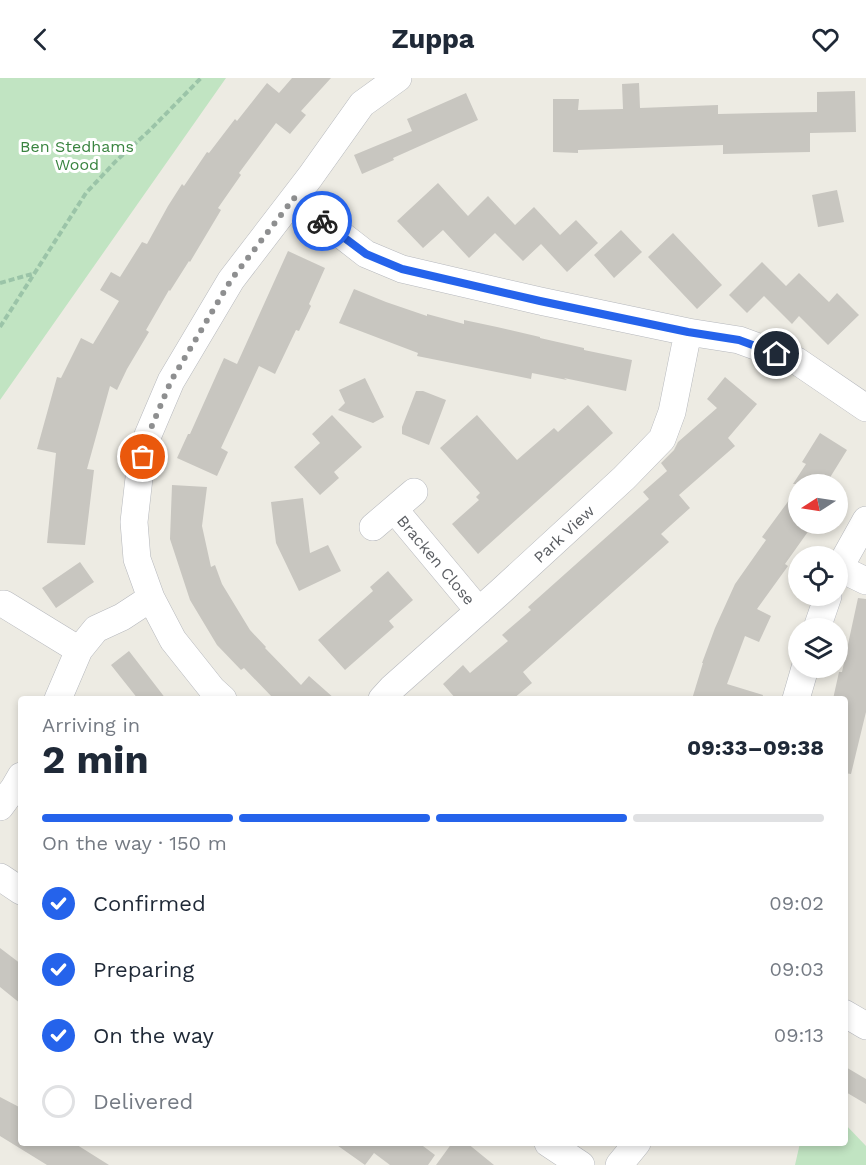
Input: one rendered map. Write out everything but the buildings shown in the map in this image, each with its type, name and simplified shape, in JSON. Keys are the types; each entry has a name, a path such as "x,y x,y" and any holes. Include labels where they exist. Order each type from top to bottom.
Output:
{"street":[{"path":"220,696 173,640 151,598 137,559 135,522 138,478 148,435 171,381 231,280 362,104 398,78"},
{"path":"294,198 366,254 402,269 540,301 688,332 739,340 797,361 866,408"},
{"name":"Park View","path":"385,696 624,478 662,439 672,412 688,332"},
{"name":"Bracken Close","path":"373,527 404,501 479,611"},
{"path":"848,552 866,520"},
{"path":"848,574 866,581"},
{"path":"59,696 80,650 96,629 122,617 151,598"},
{"path":"6,600 80,650"},
{"path":"797,696 802,678"},
{"path":"0,807 18,781"},
{"path":"0,877 18,889"},
{"path":"848,1015 866,1026"},
{"path":"553,1146 581,1165"},
{"path":"619,1165 635,1146"}],"path":[{"path":"0,327 86,193 201,78"},
{"path":"0,283 33,274"}],"green space":[{"name":"Ben Stedhams Wood","path":"0,78 226,78 0,400"},
{"path":"848,1127 866,1146 866,1165 795,1165 799,1146 848,1146"}],"way so far":[{"path":"143,457 148,435 171,381 231,280 243,264 294,198 322,221"}],"route":[{"path":"322,221 366,254 402,269 540,301 688,332 739,340 777,354"}]}
